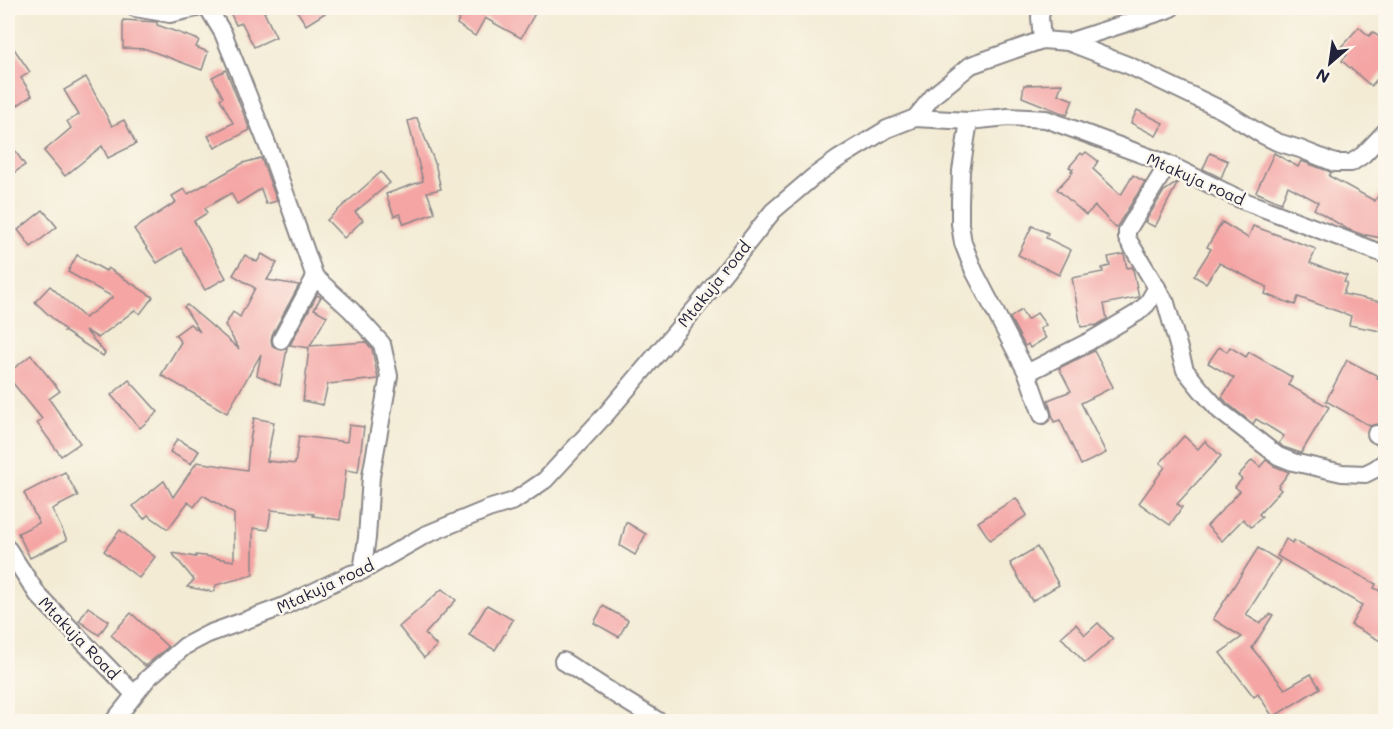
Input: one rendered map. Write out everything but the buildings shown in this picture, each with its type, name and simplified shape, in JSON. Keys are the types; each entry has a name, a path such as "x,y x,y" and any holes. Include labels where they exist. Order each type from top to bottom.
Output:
{"street":[{"path":"135,8 170,14 196,8"},
{"path":"208,8 223,33 273,159 315,277 351,310 382,344 389,376 371,476 367,538 362,571"},
{"path":"1042,8 1040,17 1042,40"},
{"path":"1068,42 1171,8"},
{"path":"915,118 934,95 970,65 1042,40 1068,42 1130,66 1224,111 1261,134 1335,163 1351,163 1364,155 1386,131"},
{"name":"Mtakuja road","path":"113,722 148,678 185,646 208,634 282,607 362,571 425,535 488,509 514,501 545,480 607,413 700,303 773,211 838,159 887,129 915,118 969,121 1008,117 1046,119 1168,164 1244,201 1386,255"},
{"path":"969,121 961,171 960,224 963,243 974,270 1027,373 1042,415"},
{"path":"1168,164 1127,231 1127,238 1170,312 1185,370 1220,411 1278,456 1293,462 1342,473 1365,474 1386,461"},
{"path":"281,340 315,277"},
{"path":"1027,373 1090,341 1137,313 1147,304 1157,287"},
{"name":"Mtakuja Road","path":"8,549 38,595 134,694"},
{"path":"563,661 660,722"}]}
